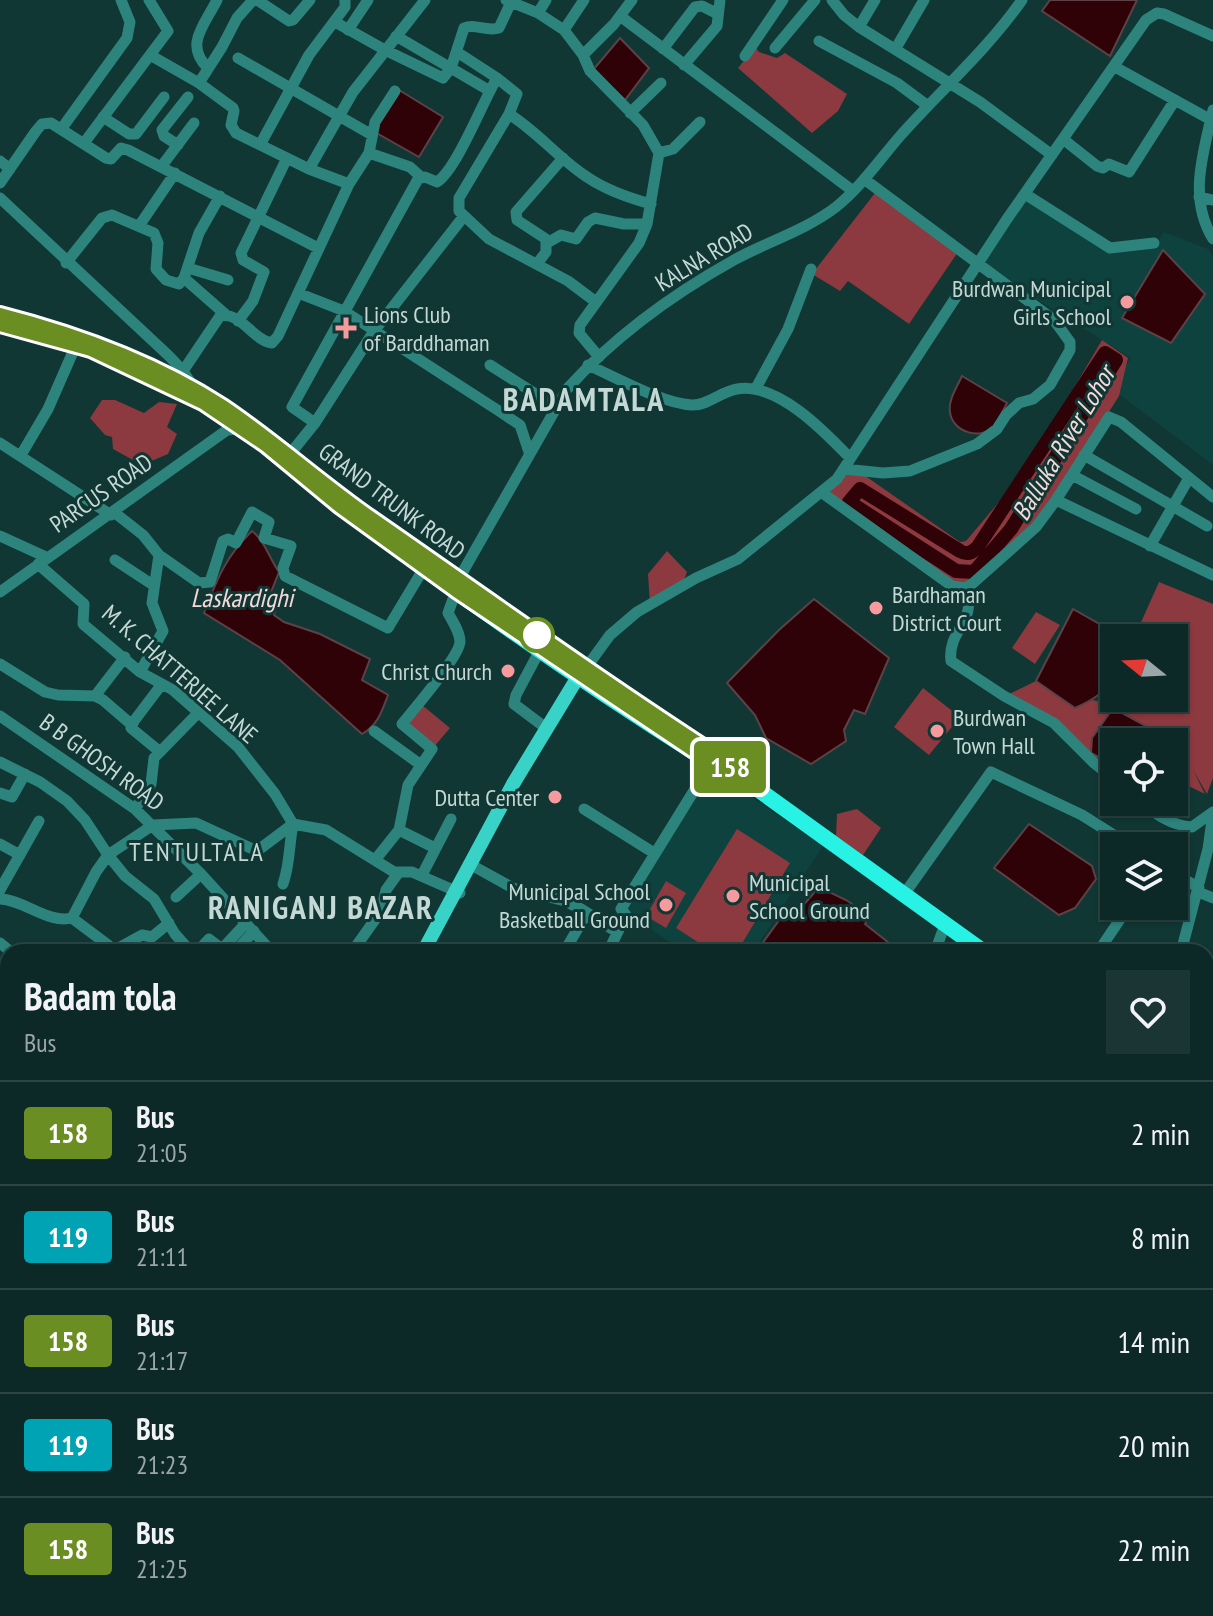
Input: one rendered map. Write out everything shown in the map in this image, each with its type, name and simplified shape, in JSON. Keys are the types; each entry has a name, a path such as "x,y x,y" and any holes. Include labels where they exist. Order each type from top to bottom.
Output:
{"highway":[{"name":"GRAND TRUNK ROAD","path":"0,314 106,346 200,397 265,445 340,507 424,568 728,762 731,770 972,944"},
{"name":"GRAND TRUNK ROAD","path":"0,325 76,345 200,397"},
{"name":"GRAND TRUNK ROAD","path":"235,423 290,454 540,650 584,671 711,763 722,770 731,770"}],"main road":[{"path":"428,944 584,671"},
{"path":"433,944 458,892 475,867 549,729"}],"street":[{"path":"62,128 131,30 121,0"},
{"path":"84,143 168,31 149,0"},
{"path":"208,68 198,59 195,45 217,0"},
{"path":"199,83 237,18 255,0 289,21 310,0"},
{"path":"260,145 309,55 345,7 345,0"},
{"path":"348,30 368,0"},
{"path":"309,169 353,92 425,0"},
{"path":"538,13 546,0"},
{"path":"564,30 584,0"},
{"path":"583,55 632,0"},
{"path":"684,65 717,26 720,0"},
{"path":"745,56 783,0"},
{"path":"775,48 815,0"},
{"path":"832,0 859,27 980,102 1052,155"},
{"path":"859,27 875,0"},
{"path":"896,48 924,0"},
{"name":"KALNA ROAD","path":"456,587 529,452 567,389 588,365 636,325 697,284 733,261 814,221 853,191 978,55 1022,0"},
{"path":"335,22 438,78 447,77 464,28 499,28 510,1 538,13 564,30 596,79 643,125 659,153 647,224 639,243 580,325 579,333 599,357"},
{"path":"663,49 695,7 702,6 718,14"},
{"path":"584,671 610,635 637,612 696,578 738,559 837,479 977,264 1146,20 1157,13 1213,36"},
{"path":"620,16 853,191"},
{"path":"396,36 490,91"},
{"path":"819,41 878,72 928,106"},
{"path":"457,52 517,94 509,114 459,198 457,208 489,239 568,281 596,302"},
{"path":"150,55 199,83 233,108 232,129 309,169 349,184"},
{"path":"238,58 372,135"},
{"path":"1115,67 1175,100 1212,115 1198,178 1199,202 1213,239"},
{"path":"369,153 410,167 421,177 441,180 497,78"},
{"path":"630,113 661,83"},
{"path":"186,273 225,314 265,342 272,343 349,184 369,153 375,122 395,91"},
{"path":"103,117 129,134 136,134 164,97"},
{"path":"178,145 164,136 162,130 188,97"},
{"path":"1063,139 1097,166 1103,168 1109,164 1129,172 1175,100"},
{"path":"509,114 545,140 588,178 651,204"},
{"path":"659,153 673,149 700,122"},
{"path":"0,183 42,124 51,123 108,159 117,150 124,149 318,248"},
{"path":"161,167 194,123"},
{"path":"238,321 253,301 263,276 263,270 241,257 287,158"},
{"path":"537,264 546,252 547,243 515,216 563,158"},
{"path":"0,161 10,169"},
{"path":"139,226 175,173"},
{"path":"315,423 292,407 415,182 421,177"},
{"path":"844,469 883,473 910,471 977,444 997,429 1019,403 1033,399 1050,385 1070,350 1066,333 1054,320 864,179"},
{"path":"1025,194 1110,248 1154,243"},
{"path":"66,263 107,215 118,216 154,233 157,237 156,269 172,284 179,284 186,273 199,233 220,196"},
{"path":"0,198 183,371 200,397"},
{"path":"1199,202 1213,200"},
{"path":"1199,202 1213,216"},
{"path":"290,454 315,423 374,331 464,216"},
{"path":"547,243 561,235 576,239 588,222 595,218 624,224 647,224"},
{"path":"756,388 788,329 811,269"},
{"path":"186,273 228,280"},
{"path":"298,293 344,311 520,425 529,452"},
{"path":"183,371 220,316 225,314"},
{"path":"21,455 48,409 76,345"},
{"path":"490,365 556,407"},
{"path":"588,365 686,405 697,406 727,391 756,388 801,412 821,427 849,457"},
{"path":"821,492 952,586 965,588 1036,527 1105,420 1112,417 1213,497"},
{"name":"PARCUS ROAD","path":"0,592 42,560 113,514 235,423"},
{"path":"0,443 143,535 159,555 199,583 210,582 224,539 236,543 252,512 269,522 264,538 291,546 283,568 285,576 388,628 424,568"},
{"path":"1084,455 1207,526"},
{"path":"1072,475 1136,509"},
{"path":"1150,546 1189,478"},
{"path":"1056,500 1213,575"},
{"path":"0,536 42,560"},
{"path":"140,672 163,631 152,603 159,555"},
{"name":"M. K. CHATTERJEE LANE","path":"42,560 84,604 83,624 140,672 162,684 199,712 238,747 275,794 293,824"},
{"path":"115,560 153,585"},
{"path":"375,860 399,830 404,799 432,749 402,724 459,647 458,631 448,613 456,587"},
{"path":"965,588 971,601 950,648 951,661 1004,696 1054,723 1100,768"},
{"path":"540,650 514,704 549,729"},
{"path":"95,696 125,657"},
{"path":"0,664 45,692 95,696 110,704 132,725 133,731 159,751"},
{"path":"132,725 162,684"},
{"path":"135,809 151,784 151,767 159,751 199,712"},
{"name":"B B GHOSH ROAD","path":"0,716 135,809 201,874 265,944"},
{"path":"374,731 421,765"},
{"path":"0,762 67,801 85,820 125,876 154,899 175,934 186,944"},
{"path":"612,944 626,915 621,909 711,763"},
{"path":"905,893 991,772 1082,815 1109,832"},
{"path":"0,793 12,797 25,774"},
{"path":"584,809 654,853"},
{"path":"1158,816 1176,826 1192,827 1213,812"},
{"path":"1183,944 1198,890 1213,812"},
{"path":"422,875 451,819"},
{"path":"0,890 39,821"},
{"path":"0,899 16,901 52,917 67,920 72,918 108,855 153,825 196,823 257,851 293,824 326,830 394,872 407,870 458,892"},
{"path":"283,884 289,863 287,853 293,824"},
{"path":"399,830 435,848"},
{"path":"0,844 20,855"},
{"path":"475,867 513,888 565,901 617,932"},
{"path":"358,944 382,908 386,890 399,872"},
{"path":"176,897 201,874"},
{"path":"1188,883 1213,898"},
{"path":"569,944 587,913"},
{"path":"72,918 107,944"},
{"path":"1103,944 1120,920"},
{"path":"126,944 142,935 152,937 169,923"},
{"path":"938,944 945,924"},
{"path":"228,944 250,927"},
{"path":"240,944 250,927"}],"shaded area":[{"path":"755,47 759,52 777,58 785,53 847,94 838,111 812,133 738,68"},
{"path":"875,193 958,252 909,324 848,281 840,291 812,274"},
{"name":"Burdwan Municipal Girls School","path":"1025,198 1108,252 1155,246 1164,232 1208,249 1213,256 1213,465 1111,388 1131,358 980,264"},
{"path":"1102,340 1128,358 1119,396 1036,527 979,581 952,585 821,492 854,468 960,542 966,541 1026,470"},
{"path":"102,400 115,400 144,413 159,402 177,404 167,427 177,434 168,454 142,465 113,449 112,437 105,435 90,418"},
{"path":"667,551 687,572 684,580 650,604 648,574"},
{"path":"1159,582 1213,604 1213,778 1207,794 1193,770 1205,794 1188,786 1188,728 1100,728 1100,760 1005,696 1036,681 1075,708 1093,700 1100,702 1100,712 1188,712 1188,624 1140,624"},
{"path":"1036,612 1060,625 1035,664 1012,648"},
{"path":"923,688 960,717 929,755 894,727"},
{"path":"422,705 450,728 433,748 406,724"},
{"path":"710,769 823,846 758,944 672,944 622,910"},
{"path":"857,809 881,828 863,855 836,836 837,814"},
{"name":"Municipal School Ground","path":"737,829 790,863 742,944 701,944 676,928"},
{"name":"Municipal School Basketball Ground","path":"666,881 686,893 666,928 646,916"}],"water":[{"path":"1050,0 1137,0 1110,56 1042,11"},
{"path":"620,38 649,68 625,100 593,70"},
{"path":"399,90 443,117 419,157 373,131"},
{"path":"1163,250 1205,294 1171,343 1122,318"},
{"path":"962,376 1007,403 996,424 988,431 968,432 952,419 950,403"},
{"name":"Laskardighi","path":"252,531 279,572 271,592 279,601 274,615 370,659 362,680 388,695 376,722 362,734 280,660 204,613 223,569"},
{"path":"814,599 889,658 865,714 854,710 844,730 846,741 811,764 766,738 755,715 727,683"},
{"path":"1073,609 1100,624 1100,693 1075,708 1036,681"},
{"path":"1110,712 1120,712 1150,728 1100,728 1100,758 1091,753 1092,738"},
{"path":"1029,824 1092,866 1096,879 1075,908 1059,915 994,868"},
{"path":"819,887 870,916 865,924 889,943 762,944 788,908 801,908"}],"waterway":[{"name":"Balluka River Lohor","path":"1105,353 1116,360 1011,529 974,572 956,571 849,502 860,489 960,551 973,551 1105,353"}],"bus line":[{"name":"158","path":"0,314 106,346 220,404 275,442 347,501 500,610 728,762 731,770 722,770 540,650 340,507 265,445 219,412 91,350 0,325"}],"place":[{"name":"Burdwan Municipal Girls School","path":"1127,302"},
{"name":"Lions Club of Barddhaman","path":"346,328"},
{"name":"Bardhaman District Court","path":"876,608"},
{"name":"Christ Church","path":"508,671"},
{"name":"Burdwan Town Hall","path":"937,731"},
{"name":"Dutta Center","path":"555,797"},
{"name":"Municipal School Ground","path":"733,896"},
{"name":"Municipal School Basketball Ground","path":"666,905"}],"district":[{"name":"BADAMTALA","path":"584,399"},
{"name":"TENTULTALA","path":"197,851"},
{"name":"RANIGANJ BAZAR","path":"321,907"}]}
